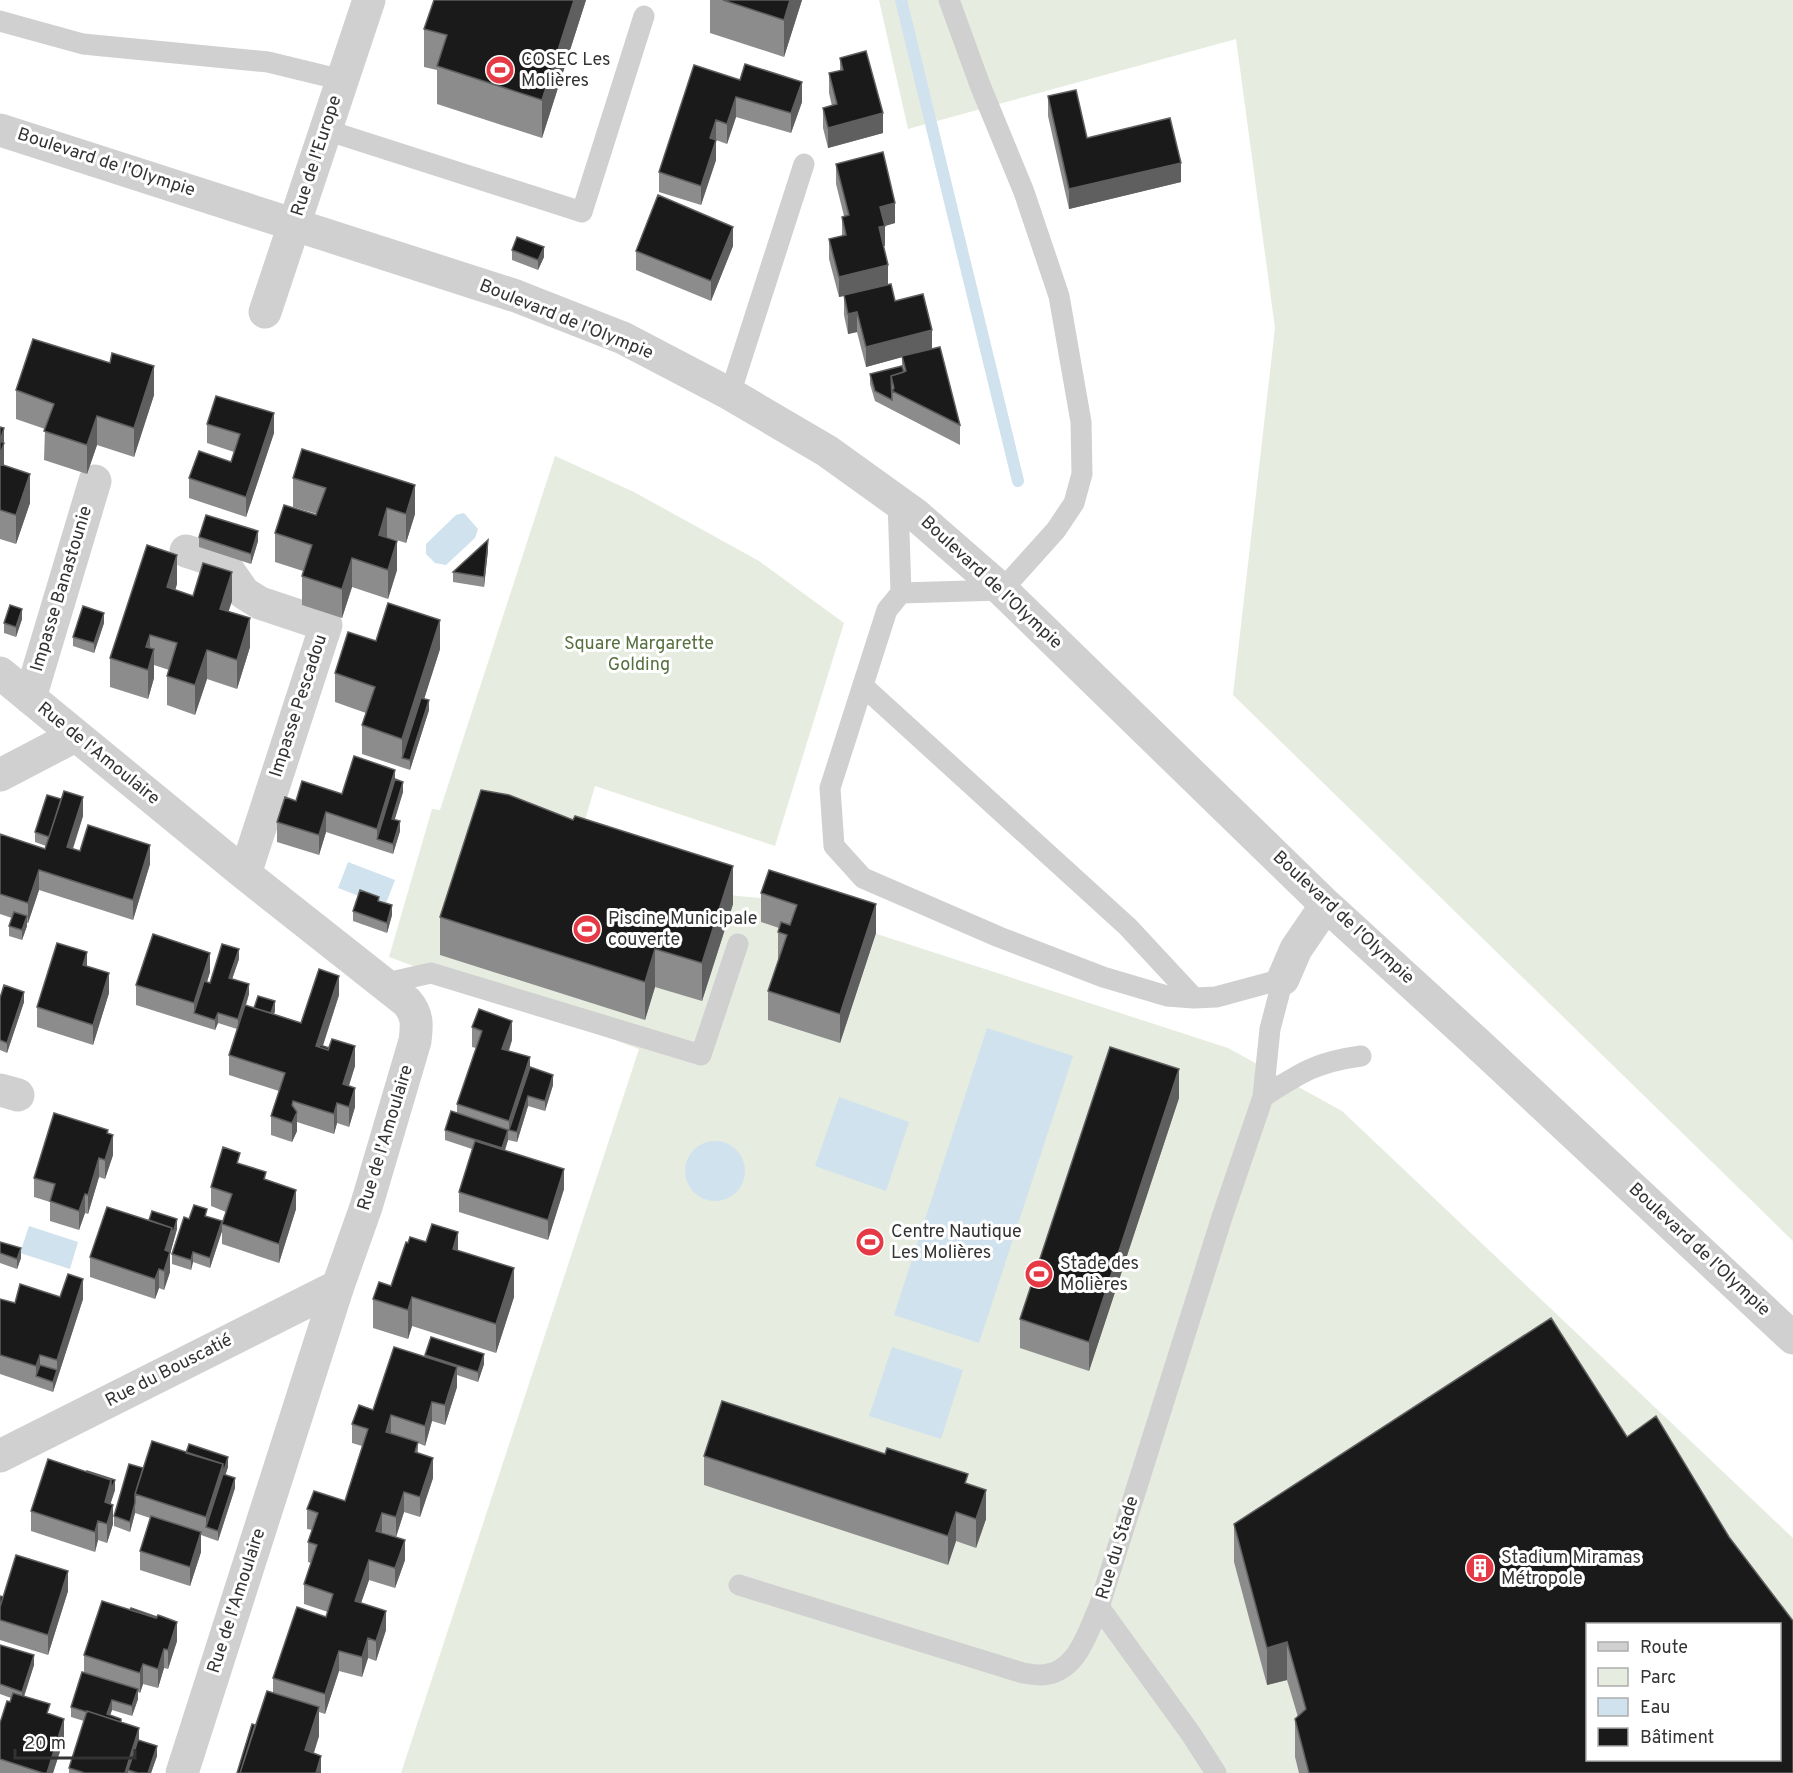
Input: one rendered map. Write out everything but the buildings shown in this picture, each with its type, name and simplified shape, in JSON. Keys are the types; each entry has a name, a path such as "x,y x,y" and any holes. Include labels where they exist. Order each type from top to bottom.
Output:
{"street":[{"name":"Rue de l'Europe","path":"265,312 369,0"},
{"name":"Boulevard de l'Olympie","path":"0,130 295,223 516,296 622,338 730,394 827,451 898,501 1002,590 1326,905 1793,1338"},
{"name":"Impasse Banastounie","path":"30,698 95,481"},
{"name":"Impasse Pescadou","path":"186,551 224,563 244,593 260,603 326,625 244,874"},
{"name":"Rue de l'Amoulaire","path":"0,673 244,874 407,1002 414,1011 417,1022 415,1041 366,1207 338,1286 182,1773"},
{"path":"0,775 75,736"},
{"path":"1282,980 1296,949 1326,905"},
{"name":"Rue du Bouscatié","path":"0,1456 338,1286"}],"lane":[{"path":"901,593 1002,590 1056,530 1074,504 1082,474 1081,422 1059,296 1024,192 980,85 949,0"},
{"path":"326,130 582,212 644,16"},
{"path":"0,21 83,44 268,62 342,80"},
{"path":"730,394 804,164"},
{"path":"898,501 901,593 887,610 830,788 834,846 862,878 999,938 1103,977 1167,996 1194,998 1216,997 1282,980"},
{"path":"863,686 1128,927 1194,998"},
{"path":"382,984 431,973 701,1055 738,944"},
{"name":"Rue du Stade","path":"739,1585 1023,1673 1043,1675 1060,1670 1078,1655 1099,1607 1222,1216 1263,1097 1270,1029 1282,980"},
{"path":"1263,1097 1298,1074 1319,1064 1361,1056"},
{"path":"1099,1607 1191,1734 1216,1773"}],"green space":[{"path":"879,0 1793,0 1793,1241 1233,695 1275,328 1236,39 908,129"},
{"name":"Stade des Molières","path":"555,456 634,492 759,561 844,623 775,846 595,786 575,854 688,891 769,899 1228,1048 1342,1111 1793,1538 1793,1773 401,1773 639,1049 389,957 432,809 440,810"}],"water":[{"path":"464,513 478,529 475,538 446,565 435,563 426,554 426,544 456,515"},
{"path":"348,862 395,880 385,906 338,888"},
{"path":"987,1028 1073,1056 979,1343 894,1315"},
{"path":"839,1097 909,1122 886,1191 815,1166"},
{"path":"715,1141 732,1146 740,1154 745,1171 740,1188 732,1196 715,1201 698,1196 690,1188 685,1171 690,1154 698,1146"},
{"path":"29,1226 78,1242 70,1269 20,1253"},
{"path":"892,1347 963,1370 941,1439 869,1416"}],"waterway":[{"path":"901,0 1018,481"}],"place":[{"name":"COSEC Les Molières","path":"500,70"},
{"name":"Piscine Municipale couverte","path":"587,929"},
{"name":"Centre Nautique Les Molières","path":"870,1242"},
{"name":"Stade des Molières","path":"1039,1274"},
{"name":"Stadium Miramas Métropole","path":"1480,1568"}],"park label":[{"name":"Square Margarette Golding","path":"639,654"}]}
